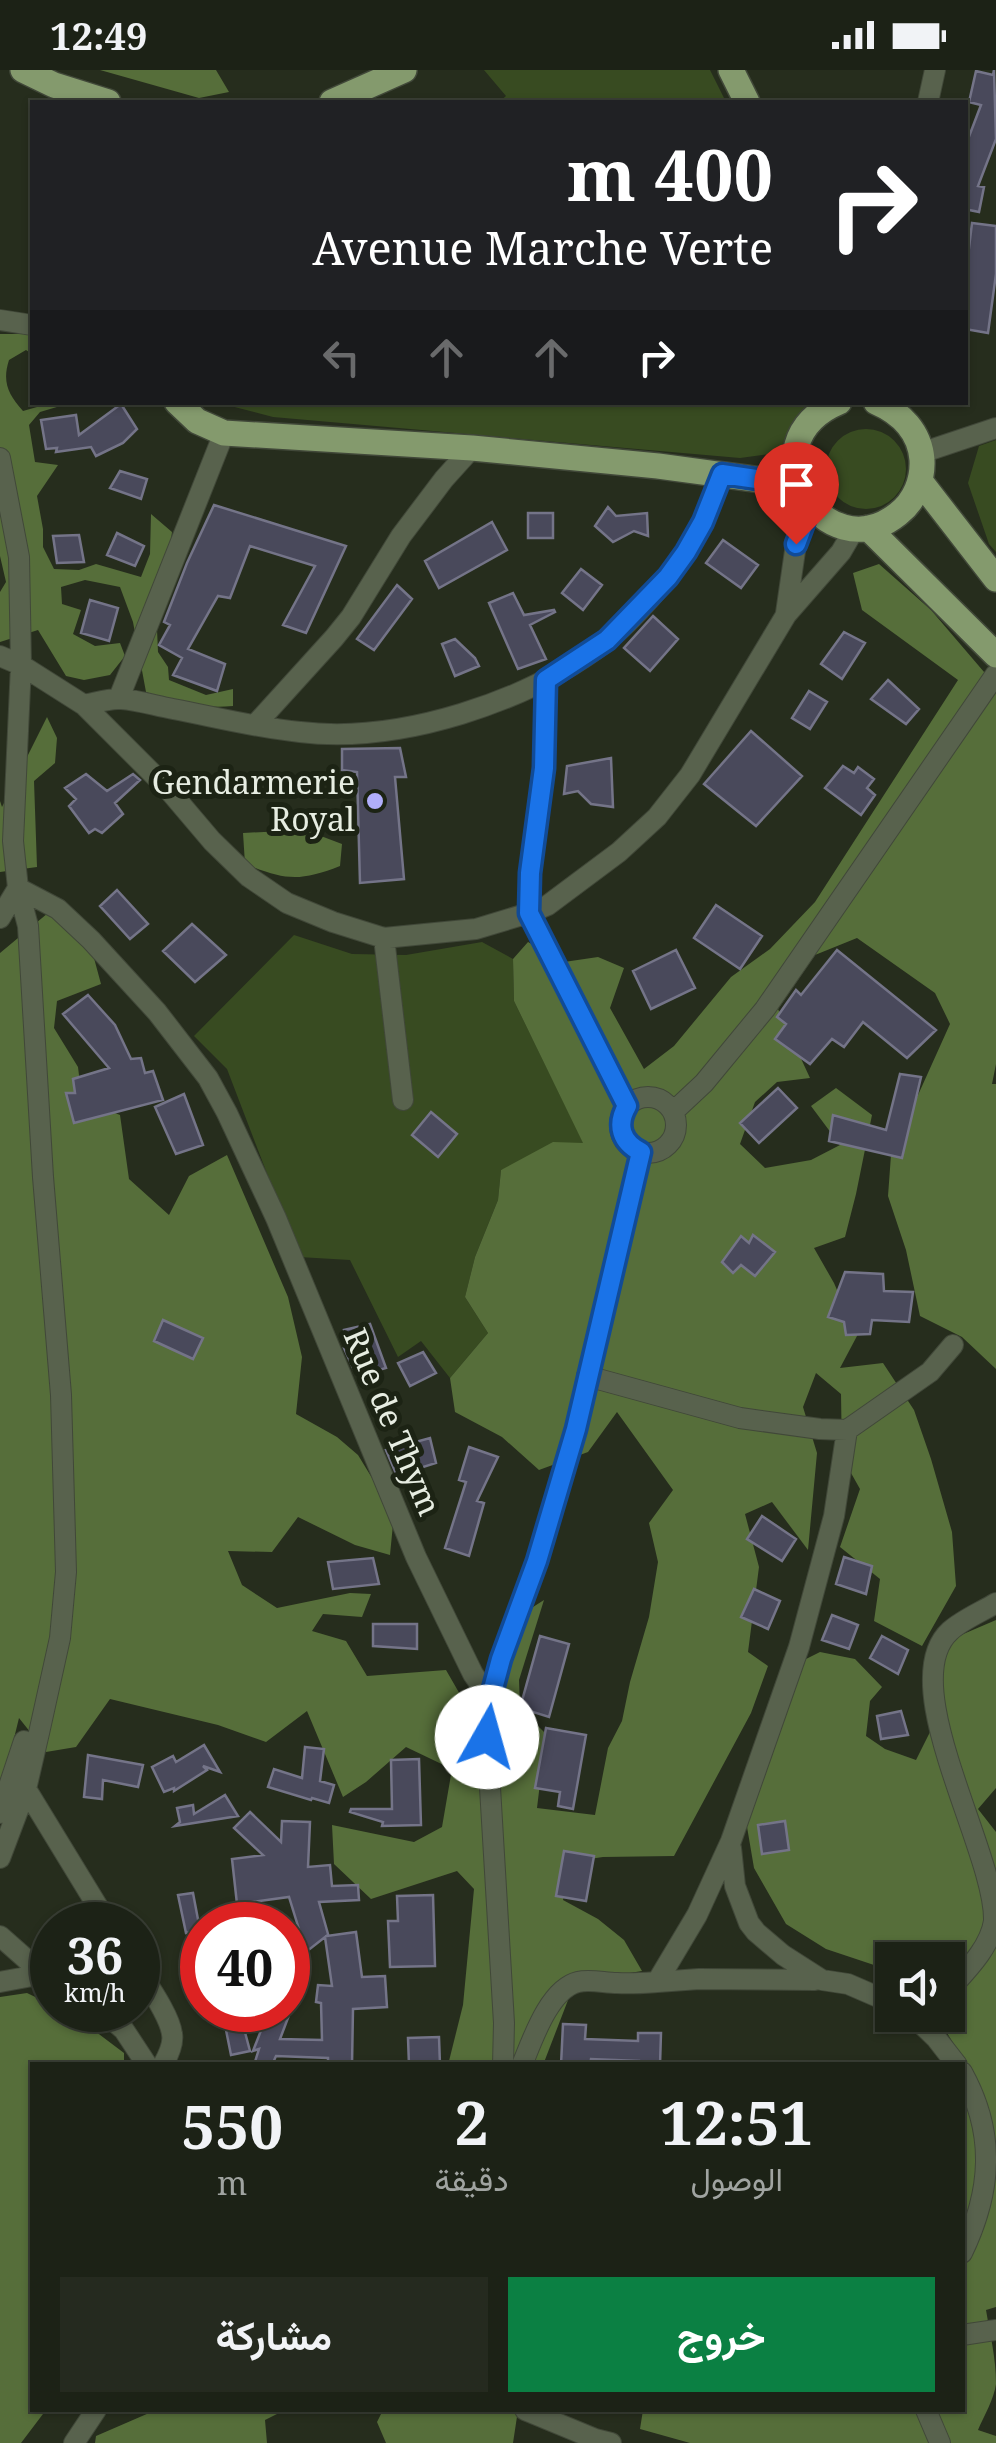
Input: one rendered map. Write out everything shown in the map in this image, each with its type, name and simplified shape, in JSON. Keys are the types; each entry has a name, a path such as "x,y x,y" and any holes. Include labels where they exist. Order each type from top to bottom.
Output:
{"main road":[{"path":"23,70 60,94 96,100"},
{"path":"336,100 404,70"},
{"path":"730,70 746,100"},
{"path":"181,405 197,420 224,433 472,448 722,474 804,496 831,522 862,528 896,516 920,480 922,453 910,427 902,416 882,405"},
{"path":"804,496 794,460 801,435 816,415 834,405"},
{"path":"920,480 996,579"},
{"path":"862,528 996,655"}],"street":[{"path":"928,100 935,70"},
{"path":"0,320 30,325"},
{"path":"922,453 996,428"},
{"path":"119,698 224,433"},
{"path":"255,725 343,628 401,536 472,448"},
{"path":"0,458 19,556 21,665 13,841 18,888 28,926 61,1395 66,1572 60,1638 26,1789 0,1858"},
{"path":"84,706 119,698 302,733 344,734 389,731 483,706 546,680 607,640 668,577 686,552 722,474"},
{"path":"786,615 804,496"},
{"path":"0,656 21,665 84,706 250,877 287,903 384,938 476,929 548,905 657,817 690,776 786,615 862,528"},
{"path":"673,1112 704,1084 764,1009 996,674"},
{"path":"546,680 544,768 530,873 529,913 627,1106"},
{"path":"0,918 18,888"},
{"path":"0,1814 39,1686 54,1572 46,1364 16,930 18,888"},
{"name":"Rue de Thym","path":"18,888 58,909 92,940 157,1012 208,1078 276,1218 416,1558 473,1674 490,1700"},
{"path":"384,938 403,1100"},
{"path":"657,1098 673,1112 675,1133 662,1149 641,1152 624,1138 621,1116 636,1100 657,1098"},
{"path":"503,2062 487,1737 490,1700 576,1429 641,1152"},
{"path":"586,1376 740,1418 820,1430 847,1430 930,1372 953,1345"},
{"path":"657,1982 697,1915 731,1840 798,1647 834,1516 847,1430"},
{"path":"965,1970 988,1942 996,1891 946,1744 934,1672 936,1656 949,1632 996,1603"},
{"path":"26,1789 95,1902"},
{"path":"731,1840 735,1886 749,1923 783,1955 822,1980"},
{"path":"0,1936 30,1961"},
{"path":"0,1982 30,1978"},
{"path":"523,2062 549,2008 568,1986 579,1981 638,1984 822,1980 848,1984 875,1996"},
{"path":"160,2007 172,2033 165,2062"},
{"path":"125,2032 145,2062"},
{"path":"931,2032 956,2062"},
{"path":"965,2078 991,2142 988,2181 965,2246"},
{"path":"965,2335 996,2330"},
{"path":"74,2443 95,2412"},
{"path":"531,2412 601,2442"},
{"path":"927,2412 940,2443"}],"green space":[{"path":"100,70 216,70 229,92 199,98"},
{"path":"484,70 710,70 725,100 501,100 506,96"},
{"path":"0,334 30,334 30,353 26,350 9,360 6,381 23,411 64,405 40,412 29,425 35,462 58,465 37,496 43,547 54,569 79,570 96,564 141,577 150,554 151,514 172,532 157,629 158,652 168,667 169,680 206,695 233,689 233,706 189,704 146,692 133,622 120,587 85,580 61,587 62,604 81,610 73,634 95,646 120,643 125,656 110,675 84,680 66,676 38,630 0,642 0,592 6,582 0,556"},
{"path":"227,405 808,405 777,453 740,458 273,417"},
{"path":"866,429 881,432 894,441 903,454 903,484 894,497 881,506 866,509 851,506 838,497 829,484 826,469 829,454 838,441 851,432"},
{"path":"996,440 996,552 989,544 968,483 979,446"},
{"path":"879,564 931,610 996,686 996,1064 992,1084 996,1084 996,1369 962,1337 920,1316 906,1250 888,1196 891,1155 950,1024 935,993 857,938 815,955 778,1009 810,1078 777,1082 755,1102 740,1144 765,1168 811,1160 840,1145 811,1106 836,1088 872,1115 845,1237 814,1248 857,1336 840,1368 883,1363 914,1410 952,1532 956,1586 922,1646 874,1621 880,1579 840,1547 860,1489 842,1457 841,1394 816,1373 803,1407 817,1453 808,1550 772,1502 745,1514 759,1567 748,1652 768,1666 751,1713 674,1856 603,1857 569,1862 563,1900 598,1919 624,1940 642,1971 575,1982 544,2062 449,2062 463,2005 474,1889 457,1871 371,1899 334,1864 332,1825 414,1842 442,1827 452,1769 406,1747 343,1797 307,1711 266,1742 218,1725 110,1699 76,1747 46,1752 19,1718 0,1783 0,953 48,913 91,947 101,984 57,1001 54,1028 78,1067 82,1100 120,1115 129,1179 169,1215 189,1176 227,1155 288,1297 302,1357 296,1414 337,1437 358,1455 394,1514 390,1555 355,1545 298,1517 272,1552 228,1551 242,1585 277,1608 350,1593 371,1594 362,1617 323,1614 312,1631 346,1641 367,1676 446,1670 465,1703 468,1753 522,1614 544,1600 519,1680 520,1708 546,1734 537,1808 595,1815 608,1748 622,1721 649,1617 658,1562 649,1523 673,1490 617,1412 588,1452 539,1470 502,1437 455,1412 450,1378 488,1333 465,1297 475,1257 498,1200 501,1170 553,1142 583,1143 514,1001 513,959 528,942 564,962 598,957 624,968 610,1008 644,1069 674,1046 731,977 770,949 815,902 958,680 862,610 853,573"},
{"path":"47,717 57,738 55,763 34,781 37,867 0,872 0,801 2,807"},
{"path":"305,830 342,844 340,866 292,877 245,864 243,833"},
{"path":"294,935 352,954 406,955 482,942 513,959 514,1001 584,1144 501,1170 498,1200 475,1257 465,1297 488,1333 450,1378 421,1341 398,1357 350,1260 299,1257 227,1069 194,1036"},
{"path":"996,1620 996,1788 978,1809 996,1832 996,2307 986,2310 996,2384 978,2430 996,2436 996,2443 690,2443 640,2429 643,2412 965,2412 965,2076 974,2077 946,2032 965,2032 965,1942 875,1942 875,1965 826,1949 786,1924 754,1868 746,1821 804,1660 820,1652 855,1659 882,1687 870,1701 866,1736 885,1749 916,1760 930,1732 940,1653 961,1635"},
{"path":"27,1993 30,2032 96,2032 124,2053 124,2062 30,2062 30,2412 44,2412 21,2443 0,2443 0,1997"},
{"path":"151,2412 281,2412 265,2420 267,2443 95,2443 96,2436"},
{"path":"382,2412 518,2412 513,2443 386,2443 377,2422"}],"building":[{"path":"994,70 996,139 978,186 984,187 979,212 968,212 968,139 981,105 969,102 976,71 993,75"},
{"path":"972,223 996,226 996,274 988,333 968,330"},
{"path":"120,405 137,429 123,443 96,456 91,447 56,452 57,448 46,449 41,420 76,415 79,435"},
{"path":"120,471 147,479 141,499 110,488"},
{"path":"214,505 346,546 306,633 283,625 315,566 250,546 230,598 218,596 188,649 225,664 217,691 173,675 182,658 159,645 170,625 164,622 187,563"},
{"path":"608,507 616,516 647,513 648,536 634,531 613,542 595,526"},
{"path":"528,513 553,513 553,538 528,538"},
{"path":"492,522 507,550 439,588 425,561"},
{"path":"117,533 144,546 135,566 107,555"},
{"path":"79,535 84,562 57,563 53,536"},
{"path":"723,540 758,565 741,588 706,563"},
{"path":"581,569 602,585 583,610 562,593"},
{"path":"397,585 412,599 374,650 357,639"},
{"path":"513,593 524,615 555,612 530,625 546,659 518,669 489,603"},
{"path":"90,600 118,608 109,641 81,633"},
{"path":"653,616 678,639 650,671 624,648"},
{"path":"844,632 865,643 842,679 821,664"},
{"path":"455,639 479,666 455,676 442,644"},
{"path":"888,680 919,709 906,724 871,699"},
{"path":"809,691 827,702 810,729 792,718"},
{"path":"751,731 802,776 756,826 704,784"},
{"path":"400,748 406,777 395,777 404,879 360,883 357,772 342,770 342,749"},
{"path":"611,758 613,807 591,804 578,791 564,794 567,766"},
{"path":"843,766 854,773 858,767 874,779 867,788 875,795 861,815 825,788"},
{"path":"86,774 107,791 133,774 140,780 115,803 123,814 102,833 95,829 89,833 69,806 76,799 65,788"},
{"path":"117,890 148,924 130,939 100,906"},
{"path":"716,905 762,936 740,969 694,938"},
{"path":"192,924 226,955 195,982 163,951"},
{"path":"676,950 695,988 651,1009 633,971"},
{"path":"837,950 936,1030 907,1058 863,1022 844,1047 832,1039 810,1064 775,1039 786,1024 777,1017 796,990 801,995"},
{"path":"88,995 115,1025 131,1059 141,1058 145,1073 153,1071 163,1100 74,1123 66,1093 75,1093 73,1079 109,1068 63,1014"},
{"path":"900,1074 921,1077 902,1158 829,1141 833,1115 886,1130"},
{"path":"778,1088 797,1108 759,1143 740,1123"},
{"path":"184,1094 203,1145 176,1154 155,1107"},
{"path":"431,1112 457,1134 438,1157 412,1135"},
{"path":"753,1235 775,1252 755,1276 741,1265 733,1273 722,1262 741,1236 749,1243"},
{"path":"845,1272 883,1274 884,1291 913,1292 909,1322 872,1320 870,1334 846,1335 844,1322 828,1317"},
{"path":"163,1320 203,1338 193,1359 154,1341"},
{"path":"370,1324 386,1368 362,1375 358,1366 353,1368 344,1348 348,1346 344,1330"},
{"path":"423,1352 436,1373 410,1386 398,1363"},
{"path":"430,1438 436,1463 407,1472 409,1480 400,1483 386,1450"},
{"path":"469,1447 498,1457 477,1501 484,1503 469,1556 445,1548 466,1482 459,1480"},
{"path":"762,1516 796,1539 782,1561 747,1539"},
{"path":"844,1557 872,1566 866,1594 836,1584"},
{"path":"373,1558 379,1584 333,1589 328,1562"},
{"path":"754,1589 780,1601 768,1629 741,1617"},
{"path":"832,1615 858,1625 849,1649 822,1640"},
{"path":"373,1624 417,1624 417,1649 373,1646"},
{"path":"540,1636 569,1644 549,1717 520,1708"},
{"path":"882,1636 908,1650 898,1674 870,1658"},
{"path":"901,1711 908,1735 881,1739 877,1716"},
{"path":"546,1728 586,1735 573,1809 558,1806 560,1792 535,1788"},
{"path":"204,1745 220,1772 203,1766 207,1770 174,1791 164,1792 152,1767 173,1756 176,1762"},
{"path":"305,1747 324,1749 320,1781 334,1785 329,1803 268,1787 274,1769 302,1778"},
{"path":"88,1755 143,1765 138,1787 103,1780 102,1799 84,1797"},
{"path":"419,1759 421,1825 382,1826 383,1822 350,1812 392,1809 391,1760"},
{"path":"225,1795 238,1816 175,1826 180,1822 177,1808 193,1805 194,1814"},
{"path":"250,1812 281,1842 282,1821 310,1822 308,1867 330,1865 332,1886 358,1885 359,1900 319,1902 327,1936 356,1932 362,1977 385,1976 387,2007 353,2009 352,2062 276,2056 273,2062 255,2062 259,2049 253,2051 260,2032 283,2032 280,2039 322,2040 321,2003 316,2002 318,1985 332,1986 325,1937 310,1949 310,1902 291,1902 289,1897 237,1902 232,1859 263,1855 234,1828"},
{"path":"785,1821 789,1850 762,1854 758,1825"},
{"path":"564,1851 594,1856 586,1901 556,1896"},
{"path":"193,1893 195,1902 180,1904 178,1895"},
{"path":"433,1895 435,1966 390,1967 388,1921 398,1921 397,1896"},
{"path":"563,2024 586,2025 585,2039 638,2041 638,2033 661,2033 660,2062 561,2062"},
{"path":"226,2032 245,2032 250,2051 231,2055"},
{"path":"439,2037 440,2062 409,2062 408,2038"}],"place":[{"name":"Gendarmerie Royal","path":"375,801"}],"route":[{"path":"487,1737 490,1700 501,1659 537,1561 576,1429 641,1152 624,1138 621,1116 627,1106 529,913 530,873 544,768 546,680 607,640 668,577 703,522 722,474 798,485 810,507 796,544"}]}
